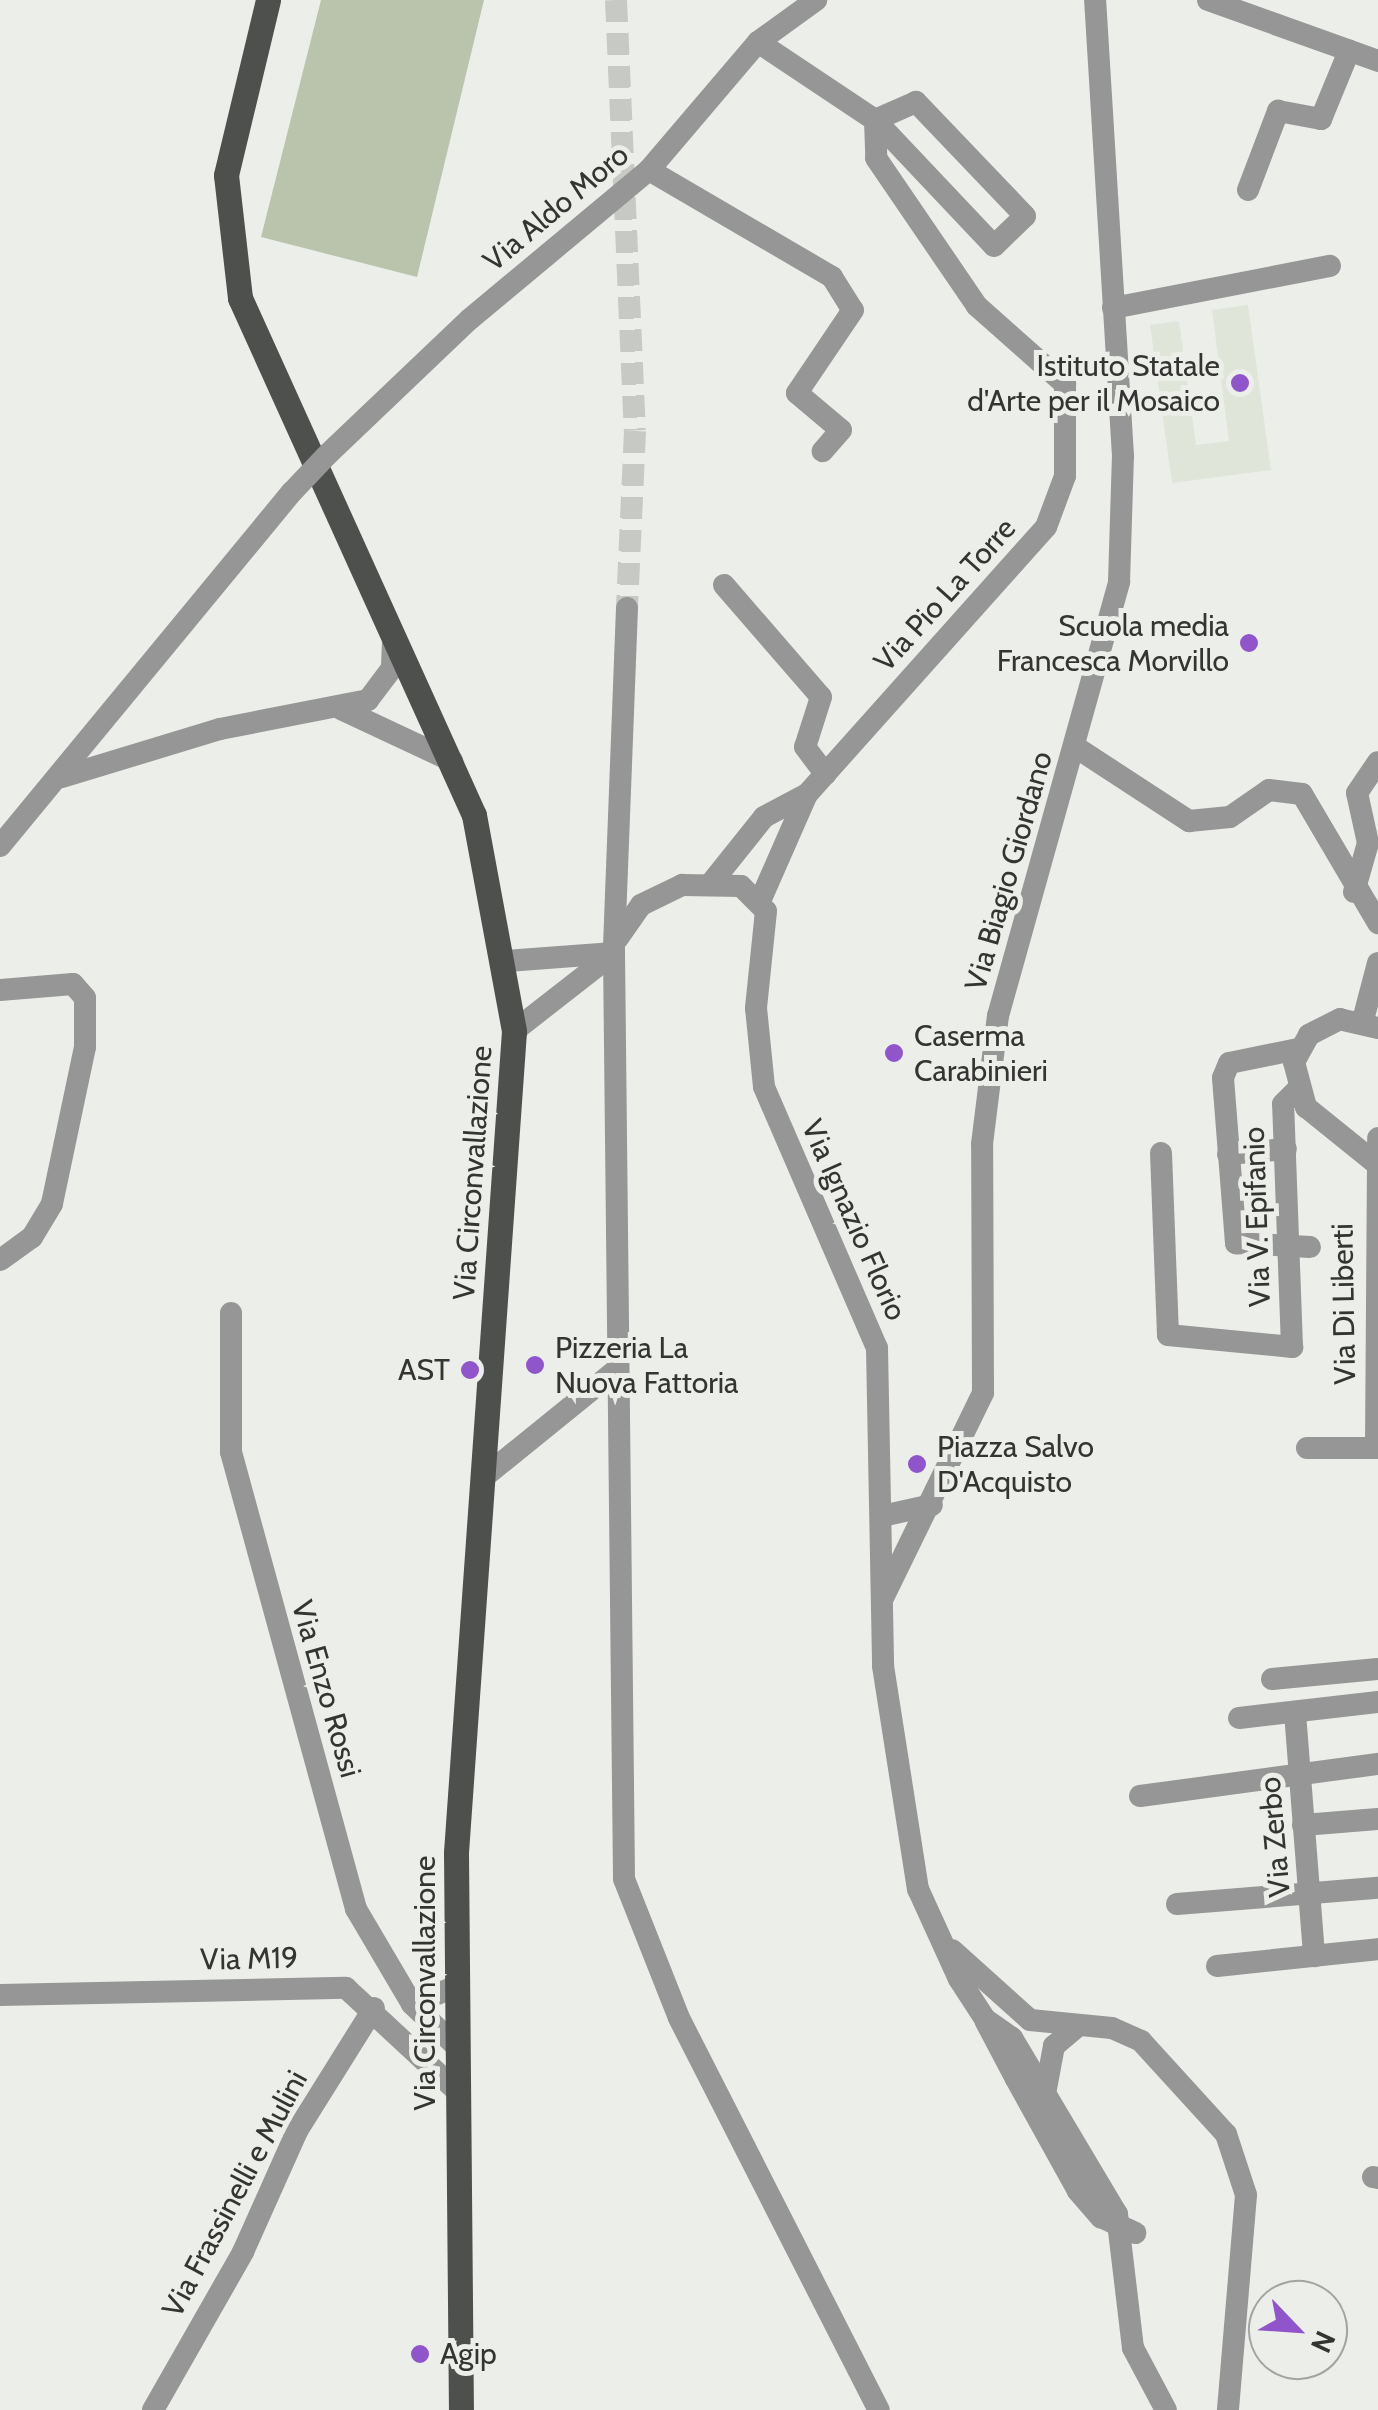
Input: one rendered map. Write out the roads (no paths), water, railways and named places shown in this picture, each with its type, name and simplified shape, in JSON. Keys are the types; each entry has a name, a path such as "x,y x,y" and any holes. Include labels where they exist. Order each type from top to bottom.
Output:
{"main road":[{"name":"Via Circonvallazione","path":"268,0 233,114 226,175 240,298 432,713 474,815 506,961 514,1031 456,1852 462,2410"}],"street":[{"name":"Via Aldo Moro","path":"62,777 292,492 327,455 470,319 649,170 758,42 816,0"},
{"name":"Via Biagio Giordano","path":"882,1599 932,1505 983,1393 988,1086 1002,999 1077,748 1120,566 1113,308 1094,0"},
{"path":"1208,0 1378,61"},
{"path":"758,42 875,120 994,246 1025,216 916,102 875,120"},
{"path":"1248,190 1278,112 1321,119 1349,50"},
{"name":"Via Pio La Torre","path":"807,794 1046,527 1065,476 1066,384 977,306 876,158 875,120"},
{"path":"934,182 960,152"},
{"path":"649,170 832,277 854,310 797,393 840,430 823,451"},
{"path":"1113,308 1330,266"},
{"path":"724,585 821,697 805,746 825,774"},
{"path":"627,608 614,952 616,1370 630,1908 880,2410"},
{"path":"372,709 392,668 393,634"},
{"path":"0,846 62,777 220,729 338,708 372,709 410,698 432,713"},
{"path":"372,709 452,762"},
{"path":"1077,748 1189,821 1230,817 1269,790 1302,794 1354,892 1378,923"},
{"path":"1354,892 1368,843 1358,793 1378,762"},
{"path":"712,882 760,899 807,794"},
{"path":"514,1031 614,952 621,926 641,906 712,882 764,817 807,794"},
{"name":"Via Ignazio Florio","path":"760,899 758,1061 866,1307 881,1389 882,1599 892,1764 932,1930 985,2019 1012,2038 1117,2214 1133,2348 1166,2410"},
{"path":"506,961 614,952"},
{"path":"1300,1244 1236,1243 1228,1154 1228,1063 1298,1049 1318,1028 1370,1024 1378,963"},
{"path":"0,990 72,984 86,998 85,1046 52,1204 32,1237 0,1260"},
{"name":"Via V. Epifanio","path":"1161,1153 1168,1335 1292,1347 1300,1244 1286,1149 1284,1104 1296,1092 1298,1049"},
{"path":"1296,1092 1376,1154"},
{"path":"1228,1154 1286,1149"},
{"name":"Via Di Liberti","path":"1376,1154 1377,1448"},
{"name":"Via Enzo Rossi","path":"232,1314 231,1452 356,1909 412,2004 457,2047"},
{"path":"484,1477 616,1370"},
{"path":"1308,1448 1377,1448"},
{"path":"882,1516 932,1505"},
{"path":"1272,1679 1378,1669"},
{"path":"1239,1718 1378,1702"},
{"name":"Via Zerbo","path":"1295,1714 1314,1956"},
{"path":"1140,1796 1378,1764"},
{"path":"1303,1825 1378,1818"},
{"path":"1177,1904 1378,1888"},
{"path":"932,1930 1030,2020 1078,2026 1141,2041 1226,2134 1246,2210 1228,2410"},
{"path":"1217,1966 1378,1949"},
{"path":"412,2004 457,1986"},
{"name":"Via M19","path":"0,1996 346,1988 374,2008 457,2091"},
{"name":"Via Frassinelli e Mulini","path":"153,2410 243,2252 297,2131 374,2008"},
{"path":"985,2019 1078,2191 1101,2217 1136,2233"},
{"path":"1045,2094 1054,2046 1078,2026"}],"tunnel":[{"path":"616,0 635,431 627,608"}],"place":[{"name":"Istituto Statale d'Arte per il Mosaico","path":"1240,383"},
{"name":"Scuola media Francesca Morvillo","path":"1249,643"},
{"name":"Caserma Carabinieri","path":"894,1053"},
{"name":"Pizzeria La Nuova Fattoria","path":"535,1365"},
{"name":"AST","path":"470,1370"},
{"name":"Piazza Salvo D'Acquisto","path":"917,1464"},
{"name":"Agip","path":"420,2354"}]}
